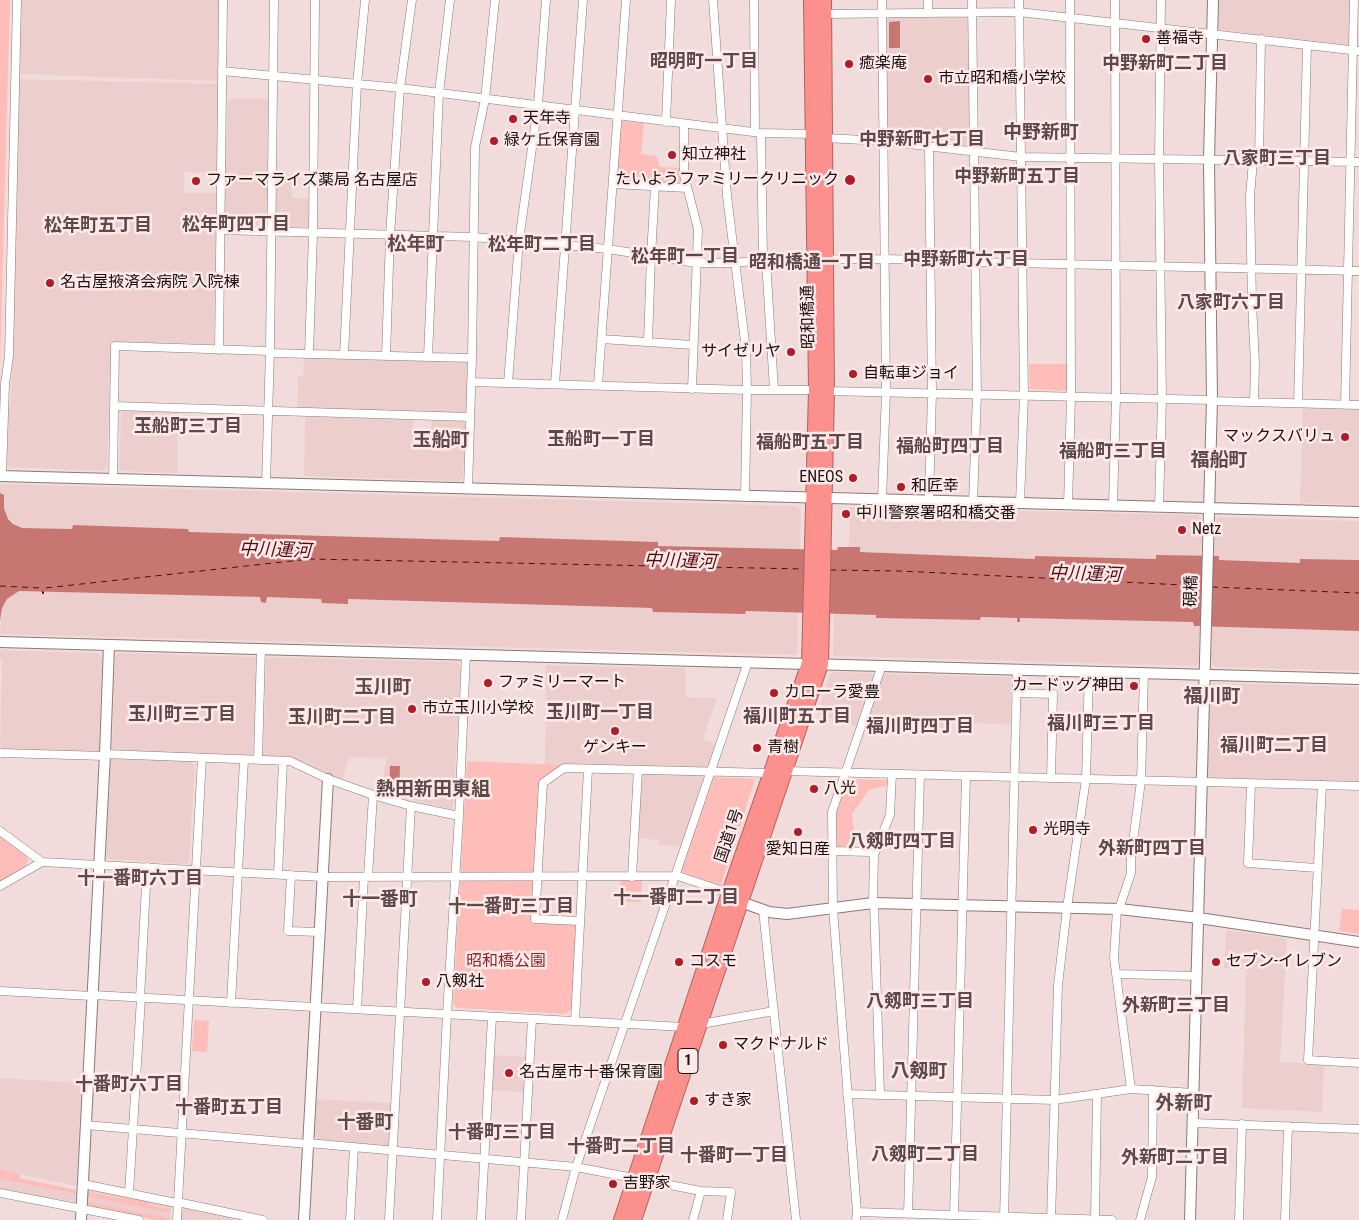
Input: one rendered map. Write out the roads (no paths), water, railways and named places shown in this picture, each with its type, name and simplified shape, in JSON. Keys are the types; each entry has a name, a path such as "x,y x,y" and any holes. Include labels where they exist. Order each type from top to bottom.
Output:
{"highway":[{"name":"昭和橋通","path":"812,0 819,136 822,390 818,544"},
{"name":"昭和橋通","path":"819,136 824,7"},
{"name":"国道1号","path":"621,1220 640,1180 701,1024 785,771 815,664 818,544"},
{"name":"国道1号","path":"634,1220 640,1180 684,1027 770,773 815,664"}],"street":[{"path":"17,0 9,356 1,476 1359,512"},
{"path":"219,350 223,0"},
{"path":"266,483 270,352 274,0"},
{"path":"309,354 313,233 315,0"},
{"path":"344,355 357,84 365,0"},
{"path":"386,356 390,235 400,88 412,0"},
{"path":"428,357 439,93 450,0"},
{"path":"468,489 475,147 485,99 494,0"},
{"path":"508,383 519,241 538,105 546,0"},
{"path":"555,384 583,0"},
{"path":"598,386 626,0"},
{"path":"666,122 671,0"},
{"path":"713,0 721,128 734,263 746,350 748,390 745,497"},
{"path":"754,0 764,260 774,390"},
{"path":"882,0 886,392 882,500"},
{"path":"928,0 928,12"},
{"path":"972,0 977,394 973,502"},
{"path":"1019,0 1024,395 1020,503"},
{"path":"1068,505 1071,396 1070,0"},
{"path":"1113,506 1116,398 1115,0"},
{"path":"1159,507 1162,399 1159,160 1161,0"},
{"name":"硯橋","path":"1190,1220 1212,400 1209,160 1212,0"},
{"path":"1345,404 1348,271 1355,162 1356,50 1354,0"},
{"path":"824,7 882,13 1020,12 1356,50"},
{"path":"1254,402 1256,364 1252,303 1250,196 1256,161 1261,39"},
{"path":"1298,403 1307,45"},
{"path":"222,72 400,88 758,133 883,141 1021,157 1355,162"},
{"path":"684,124 684,175 698,229 692,388"},
{"path":"928,501 932,393 929,147"},
{"path":"613,184 686,188"},
{"path":"648,342 650,256 655,186"},
{"path":"220,230 473,237 608,249 696,263 734,263 764,260 884,259 1359,271"},
{"path":"601,338 693,345"},
{"path":"113,480 115,346 472,358"},
{"path":"471,382 748,390 1071,396 1359,405"},
{"path":"114,406 470,417"},
{"path":"0,642 1359,678"},
{"path":"81,1220 109,645"},
{"path":"258,760 261,649"},
{"path":"437,1220 466,654"},
{"path":"562,1220 576,1167 748,662"},
{"path":"882,666 832,812 833,909 857,1216 908,1214 1112,1220"},
{"path":"1004,1218 1017,669"},
{"path":"1051,1219 1058,985 1086,779 1089,671"},
{"path":"1131,1089 1114,958 1118,909 1131,873 1131,857 1141,781 1144,673"},
{"path":"1016,693 1053,694 1051,778"},
{"path":"2,753 290,761 328,779 373,795 411,806 459,816"},
{"path":"177,1220 176,1203 202,758"},
{"path":"231,1003 244,760"},
{"path":"278,874 283,761"},
{"path":"580,921 535,919 543,783 564,768 770,773"},
{"path":"575,1021 588,769"},
{"path":"632,877 638,770"},
{"path":"785,771 1359,786"},
{"path":"880,1095 874,855 890,815 892,774"},
{"path":"908,1214 920,775"},
{"path":"954,1215 966,776"},
{"path":"304,1220 328,779"},
{"path":"1251,784 1248,863 1318,868"},
{"path":"1322,786 1308,1060 1359,1064"},
{"path":"357,1009 373,795"},
{"path":"389,1220 411,806"},
{"path":"0,830 42,862"},
{"path":"832,851 870,852 874,855"},
{"path":"0,886 42,862 323,877 583,878 675,876 729,893 741,902 762,910 786,914 874,903 1118,909 1199,918 1359,942"},
{"path":"129,1193 147,868"},
{"path":"291,875 288,931 320,932"},
{"path":"762,910 796,1220"},
{"path":"1116,974 1197,976"},
{"path":"0,990 684,1027"},
{"path":"701,1024 774,1011"},
{"path":"481,1220 492,1017"},
{"path":"521,1220 532,1019"},
{"path":"847,1094 1054,1100 1131,1089 1194,1093"},
{"path":"1140,1220 1152,1177 1153,1090"},
{"path":"1095,1220 1097,1094"},
{"path":"1194,1123 1359,1129"},
{"path":"1239,1220 1242,1124"},
{"path":"86,1125 576,1167 701,1191 731,1192 727,1220"},
{"path":"1285,1220 1288,1126"},
{"path":"350,1220 354,1147"},
{"path":"83,1184 263,1220"},
{"path":"693,1220 701,1191"},
{"path":"0,1193 140,1220"}],"water":[{"path":"900,21 900,48 889,48 889,22"},
{"name":"中川運河","path":"0,493 4,495 4,508 8,519 13,524 22,528 72,529 73,525 188,529 189,532 499,541 500,537 658,542 658,546 837,550 838,547 860,547 860,552 1035,559 1035,556 1156,559 1156,555 1219,556 1219,560 1300,563 1300,559 1359,560 1359,631 1194,626 1193,622 1020,618 1020,622 1017,622 1017,618 981,617 980,620 876,618 876,615 746,611 745,614 653,612 652,608 348,599 348,604 322,603 321,599 267,597 266,603 261,602 260,597 19,591 7,599 2,608 0,621"},
{"path":"390,766 400,766 399,793 389,793"}],"place":[{"name":"善福寺","path":"1146,39"},
{"name":"癒楽庵","path":"849,64"},
{"name":"市立昭和橋小学校","path":"928,79"},
{"name":"天年寺","path":"513,119"},
{"name":"緑ケ丘保育園","path":"494,141"},
{"name":"知立神社","path":"672,155"},
{"name":"たいようファミリークリニック","path":"850,180"},
{"name":"ファーマライズ薬局 名古屋店","path":"196,181"},
{"name":"名古屋掖済会病院 入院棟","path":"50,283"},
{"name":"サイゼリヤ","path":"791,352"},
{"name":"自転車ジョイ","path":"853,374"},
{"name":"マックスバリュ","path":"1345,437"},
{"name":"ENEOS","path":"853,478"},
{"name":"和匠幸","path":"901,487"},
{"name":"中川警察署昭和橋交番","path":"846,514"},
{"name":"Netz","path":"1182,530"},
{"name":"ファミリーマート","path":"488,683"},
{"name":"カードッグ神田","path":"1134,686"},
{"name":"カローラ愛豊","path":"774,693"},
{"name":"市立玉川小学校","path":"412,709"},
{"name":"ゲンキー","path":"615,731"},
{"name":"青樹","path":"757,748"},
{"name":"八光","path":"814,789"},
{"name":"光明寺","path":"1033,830"},
{"name":"愛知日産","path":"798,832"},
{"name":"コスモ","path":"679,962"},
{"name":"セブン-イレブン","path":"1216,962"},
{"name":"八剱社","path":"426,982"},
{"name":"マクドナルド","path":"723,1045"},
{"name":"名古屋市十番保育園","path":"509,1073"},
{"name":"すき家","path":"694,1101"},
{"name":"吉野家","path":"613,1184"}],"district":[{"name":"昭明町一丁目","path":"704,62"},
{"name":"中野新町二丁目","path":"1165,64"},
{"name":"中野新町","path":"1041,133"},
{"name":"中野新町七丁目","path":"922,140"},
{"name":"八家町三丁目","path":"1277,159"},
{"name":"中野新町五丁目","path":"1017,177"},
{"name":"松年町四丁目","path":"236,225"},
{"name":"松年町五丁目","path":"98,226"},
{"name":"松年町","path":"416,245"},
{"name":"松年町二丁目","path":"542,245"},
{"name":"松年町一丁目","path":"685,257"},
{"name":"中野新町六丁目","path":"966,260"},
{"name":"昭和橋通一丁目","path":"812,263"},
{"name":"八家町六丁目","path":"1231,303"},
{"name":"玉船町三丁目","path":"188,427"},
{"name":"玉船町一丁目","path":"601,440"},
{"name":"玉船町","path":"441,441"},
{"name":"福船町五丁目","path":"810,443"},
{"name":"福船町四丁目","path":"950,447"},
{"name":"福船町三丁目","path":"1113,452"},
{"name":"福船町","path":"1219,461"},
{"name":"玉川町","path":"383,688"},
{"name":"福川町","path":"1212,697"},
{"name":"玉川町一丁目","path":"600,713"},
{"name":"玉川町三丁目","path":"182,715"},
{"name":"福川町五丁目","path":"797,717"},
{"name":"玉川町二丁目","path":"342,718"},
{"name":"福川町三丁目","path":"1101,724"},
{"name":"福川町四丁目","path":"920,727"},
{"name":"福川町二丁目","path":"1274,746"},
{"name":"熱田新田東組","path":"433,790"},
{"name":"八剱町四丁目","path":"902,842"},
{"name":"外新町四丁目","path":"1152,849"},
{"name":"十一番町六丁目","path":"140,879"},
{"name":"十一番町二丁目","path":"676,898"},
{"name":"十一番町","path":"380,900"},
{"name":"十一番町三丁目","path":"511,907"},
{"name":"八剱町三丁目","path":"920,1002"},
{"name":"外新町三丁目","path":"1176,1006"},
{"name":"八剱町","path":"919,1072"},
{"name":"十番町六丁目","path":"129,1085"},
{"name":"外新町","path":"1184,1104"},
{"name":"十番町五丁目","path":"229,1108"},
{"name":"十番町","path":"365,1123"},
{"name":"十番町三丁目","path":"502,1133"},
{"name":"十番町二丁目","path":"621,1147"},
{"name":"八剱町二丁目","path":"925,1155"},
{"name":"十番町一丁目","path":"734,1156"},
{"name":"外新町二丁目","path":"1175,1158"}],"park label":[{"name":"昭和橋公園","path":"506,962"}]}
